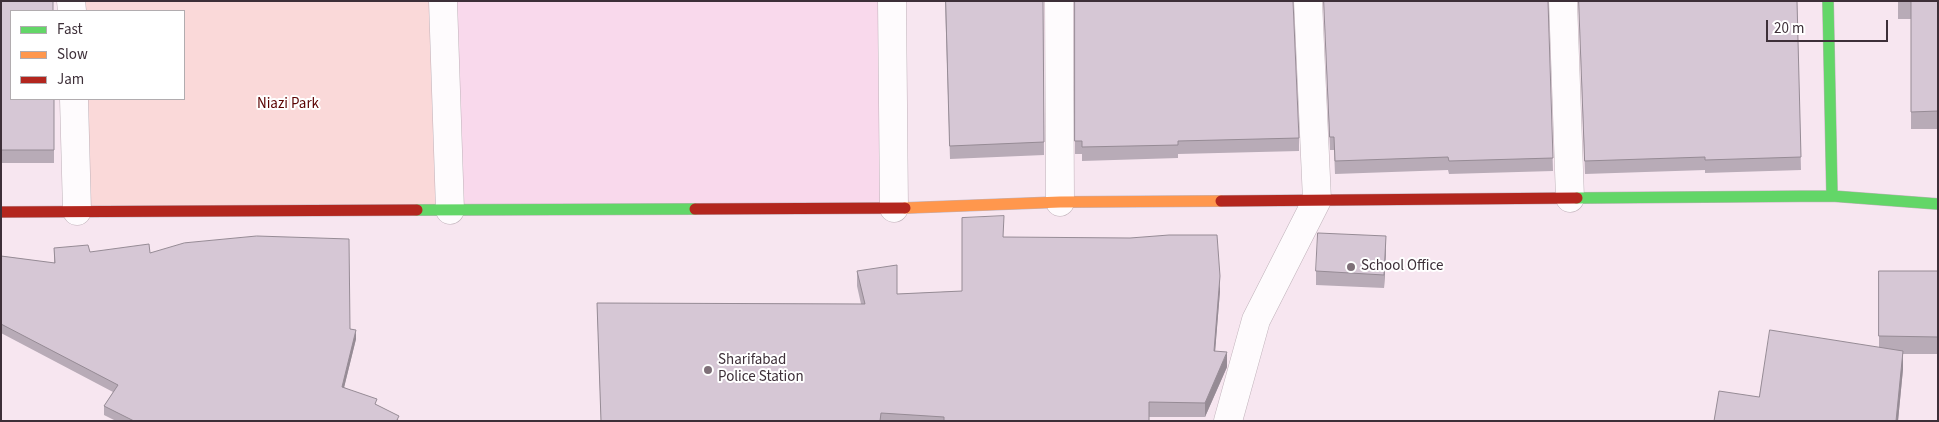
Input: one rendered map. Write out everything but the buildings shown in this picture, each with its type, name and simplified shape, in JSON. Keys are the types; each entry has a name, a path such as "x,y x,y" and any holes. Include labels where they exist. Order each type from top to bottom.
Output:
{"street":[{"path":"443,1 450,210"},
{"path":"892,1 894,208"},
{"path":"1058,1 1060,202"},
{"path":"1228,421 1256,320 1317,200 1308,1"},
{"path":"1563,1 1570,198"},
{"path":"1828,1 1832,196"},
{"path":"74,100 77,211"},
{"path":"1,212 894,208 1060,202 1832,196 1938,204"}],"shaded area":[{"path":"447,1 891,1 894,203 453,208"}],"green space":[{"name":"Niazi Park","path":"72,1 447,1 453,208 77,211 74,100 185,100 185,10 72,10"}],"traffic: fast":[{"path":"1828,1 1832,196"},
{"path":"1577,198 1832,196 1938,204"},
{"path":"417,210 695,209"}],"traffic: slow":[{"path":"905,208 1060,202 1221,201"}],"traffic: jam":[{"path":"1221,201 1577,198"},
{"path":"695,209 905,208"},
{"path":"1,212 417,210"}],"place":[{"name":"School Office","path":"1351,267"},
{"name":"Sharifabad Police Station","path":"708,370"}]}
